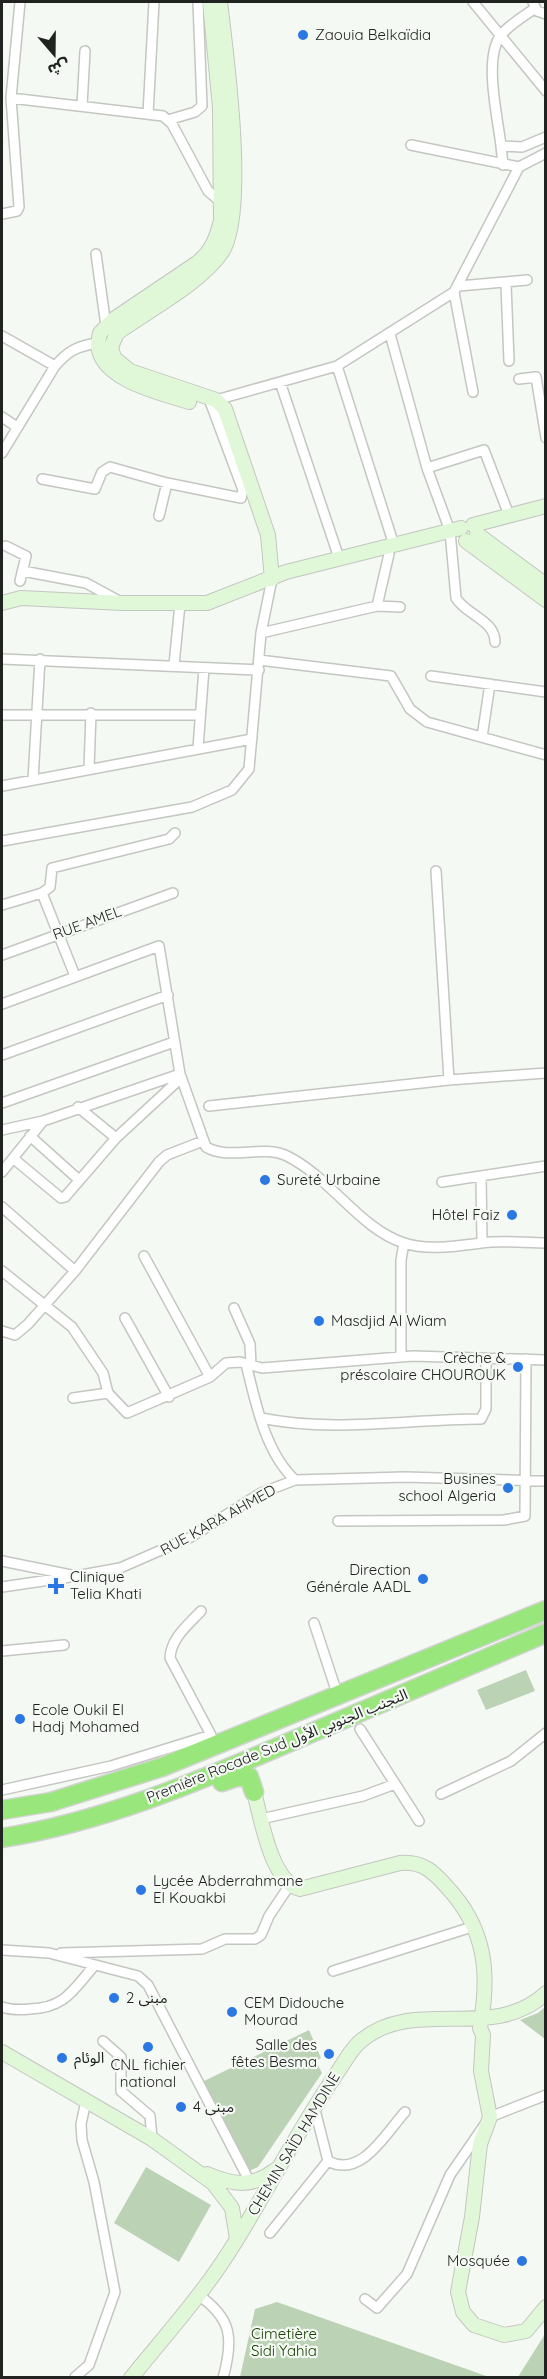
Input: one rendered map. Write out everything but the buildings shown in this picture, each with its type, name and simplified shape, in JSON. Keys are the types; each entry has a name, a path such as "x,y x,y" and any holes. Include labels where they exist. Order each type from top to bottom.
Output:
{"highway":[{"name":"Première Rocade Sud التجنب الجنوبي الأول","path":"2,1810 51,1802 104,1787 201,1752 546,1610"},
{"name":"Première Rocade Sud التجنب الجنوبي الأول","path":"2,1838 31,1833 134,1804 358,1722 546,1633"},
{"path":"211,1735 334,1697"},
{"path":"134,1804 168,1802 244,1775 249,1777 254,1792"}],"street":[{"path":"2,214 17,211 19,207 11,98 20,2"},
{"path":"148,114 154,2"},
{"path":"11,98 148,114 168,120 195,112 202,106 198,2"},
{"path":"210,2 228,204"},
{"path":"2,841 192,807 232,790 249,769 261,633 272,579 268,535 228,416 221,404 130,370 114,358 111,347 117,333 191,281 229,237 229,81 220,2"},
{"path":"473,2 546,91"},
{"path":"503,165 492,66 501,34 534,5 546,14"},
{"path":"82,106 85,51"},
{"path":"201,64 217,63"},
{"path":"168,120 208,191 228,204"},
{"path":"501,146 522,147 546,137"},
{"path":"411,145 519,167 546,153"},
{"path":"211,258 106,326 98,343 103,361 129,381 189,402 280,382 337,366 390,334 456,289 519,167"},
{"path":"96,254 106,326"},
{"path":"456,289 527,280"},
{"path":"506,284 510,361"},
{"path":"456,289 473,392"},
{"path":"390,334 427,468 465,533 546,600"},
{"path":"2,336 55,366"},
{"path":"2,453 55,366 73,348 98,343"},
{"path":"337,366 391,550 377,606"},
{"path":"519,379 536,377 546,438"},
{"path":"280,382 339,558"},
{"path":"42,479 95,489 102,472 110,467 235,499 243,495 227,443 209,398"},
{"path":"2,417 17,427"},
{"path":"427,468 484,450 509,515"},
{"path":"159,516 167,483"},
{"path":"465,533 509,515 546,506"},
{"path":"272,579 288,579 391,550 546,513"},
{"path":"465,533 546,585"},
{"path":"465,533 456,598 462,606 490,627 495,642"},
{"path":"6,546 26,556 22,576 86,583 123,603"},
{"path":"2,603 21,598 123,603 207,603 272,579 282,573 339,558 391,550"},
{"path":"174,665 180,604"},
{"path":"261,633 377,606 400,608"},
{"path":"2,658 204,668 259,665 391,676 410,709 427,722 546,754"},
{"path":"33,780 40,659"},
{"path":"198,748 204,668"},
{"path":"432,676 546,692"},
{"path":"482,737 490,684"},
{"path":"89,769 90,713"},
{"path":"2,715 90,713 200,715"},
{"path":"3,784 252,738"},
{"path":"2,905 42,892 50,887 52,868 169,839 175,833"},
{"path":"436,871 449,1080"},
{"path":"42,892 75,976"},
{"name":"RUE AMEL","path":"2,955 173,893"},
{"path":"2,1004 159,946 181,1076 206,1148 217,1151 259,1150 285,1155 329,1185 376,1227 404,1243 453,1247 482,1242 546,1243"},
{"path":"2,1055 168,995"},
{"path":"2,1102 174,1042"},
{"path":"209,1106 449,1080 546,1073"},
{"path":"2,1130 43,1121 78,1107 181,1076"},
{"path":"14,1159 61,1198 65,1197 116,1138 181,1076"},
{"path":"78,1107 116,1138"},
{"path":"2,1172 43,1121"},
{"path":"30,1136 79,1180"},
{"path":"2,1331 10,1335 19,1333 45,1306 159,1162 167,1155 203,1141"},
{"path":"442,1182 546,1166"},
{"path":"481,1176 482,1242"},
{"path":"2,1207 75,1271"},
{"path":"401,1357 400,1290 404,1243"},
{"path":"144,1256 210,1377"},
{"path":"3,1276 72,1327 103,1373 108,1393 128,1413 169,1397 210,1377 226,1363 240,1362 251,1366 286,1367 401,1357 546,1360"},
{"path":"234,1308 250,1344 251,1366 247,1368 261,1418 278,1460 295,1480"},
{"path":"124,1318 169,1397"},
{"path":"261,1418 291,1424 367,1425 481,1419 486,1409 486,1358"},
{"path":"338,1521 517,1519 526,1514 526,1359"},
{"path":"73,1398 108,1393"},
{"name":"RUE KARA AHMED","path":"2,1561 76,1576 120,1568 153,1556 191,1537 261,1493 295,1480 405,1477 546,1481"},
{"path":"2,1587 76,1576"},
{"path":"2,1790 89,1772 211,1735 170,1658 170,1649 176,1639 201,1611"},
{"path":"314,1623 334,1697"},
{"path":"2,1652 64,1645"},
{"path":"358,1722 419,1821"},
{"path":"441,1794 511,1761 546,1733"},
{"path":"261,1819 363,1796 395,1784"},
{"path":"254,1792 272,1856 283,1880 289,1886 300,1889 400,1863 416,1862 429,1869 465,1908 475,1926 486,1980 482,2020 482,2072 490,2117 480,2144 472,2217 458,2292 463,2313 474,2325 504,2336 526,2331 546,2307"},
{"path":"2,1950 49,1953 202,1949 225,1939 255,1939 261,1935 268,1916 289,1886"},
{"path":"333,1971 475,1926"},
{"path":"49,1953 138,1976 148,1984 251,2184"},
{"path":"2,2007 14,2010 55,2006 63,2001 94,1966"},
{"name":"CHEMIN SAÏD HAMDINE","path":"131,2378 237,2239 314,2106 359,2042 380,2027 409,2019 482,2020 527,2008 546,1993"},
{"path":"103,2042 121,2057 121,2091 150,2116 152,2139"},
{"path":"2,2052 152,2139 191,2167 225,2196 237,2203 256,2206"},
{"path":"365,2299 377,2308 406,2274 450,2175 490,2117 546,2095"},
{"path":"75,2377 89,2365 115,2292 94,2182 82,2140 81,2124 86,2101"},
{"path":"314,2106 328,2161 338,2166 351,2166 365,2157 405,2112"},
{"path":"270,2233 328,2161"},
{"path":"191,2167 246,2190 256,2206"},
{"path":"235,2184 251,2184 278,2168"},
{"path":"225,2196 234,2214 237,2239"},
{"path":"197,2294 215,2307 230,2335 223,2378"}],"green space":[{"path":"526,1670 535,1691 486,1710 477,1690"},
{"path":"545,2007 546,2039 520,2020 538,2013"},
{"path":"309,2030 321,2058 316,2061 322,2073 258,2167 249,2171 202,2082"},
{"path":"146,2167 211,2205 179,2262 114,2223"},
{"name":"Cimetière Sidi Yahia","path":"277,2302 489,2377 240,2377 255,2309"},
{"path":"545,2334 545,2377 518,2377"}],"place":[{"name":"Zaouia Belkaïdia","path":"303,35"},
{"name":"Sureté Urbaine","path":"265,1180"},
{"name":"Hôtel Faiz","path":"512,1215"},
{"name":"Masdjid Al Wiam","path":"319,1321"},
{"name":"Crèche & préscolaire CHOUROUK","path":"518,1367"},
{"name":"Busines school Algeria","path":"508,1488"},
{"name":"Direction Générale AADL","path":"423,1579"},
{"name":"Clinique Telia Khati","path":"56,1586"},
{"name":"Ecole Oukil El Hadj Mohamed","path":"20,1719"},
{"name":"Lycée Abderrahmane El Kouakbi","path":"141,1890"},
{"name":"مبنى 2","path":"114,1998"},
{"name":"CEM Didouche Mourad","path":"232,2012"},
{"name":"CNL fichier national","path":"148,2047"},
{"name":"Salle des fêtes Besma","path":"329,2054"},
{"name":"الوئام","path":"62,2058"},
{"name":"مبنى 4","path":"181,2107"},
{"name":"Mosquée","path":"522,2261"}]}
